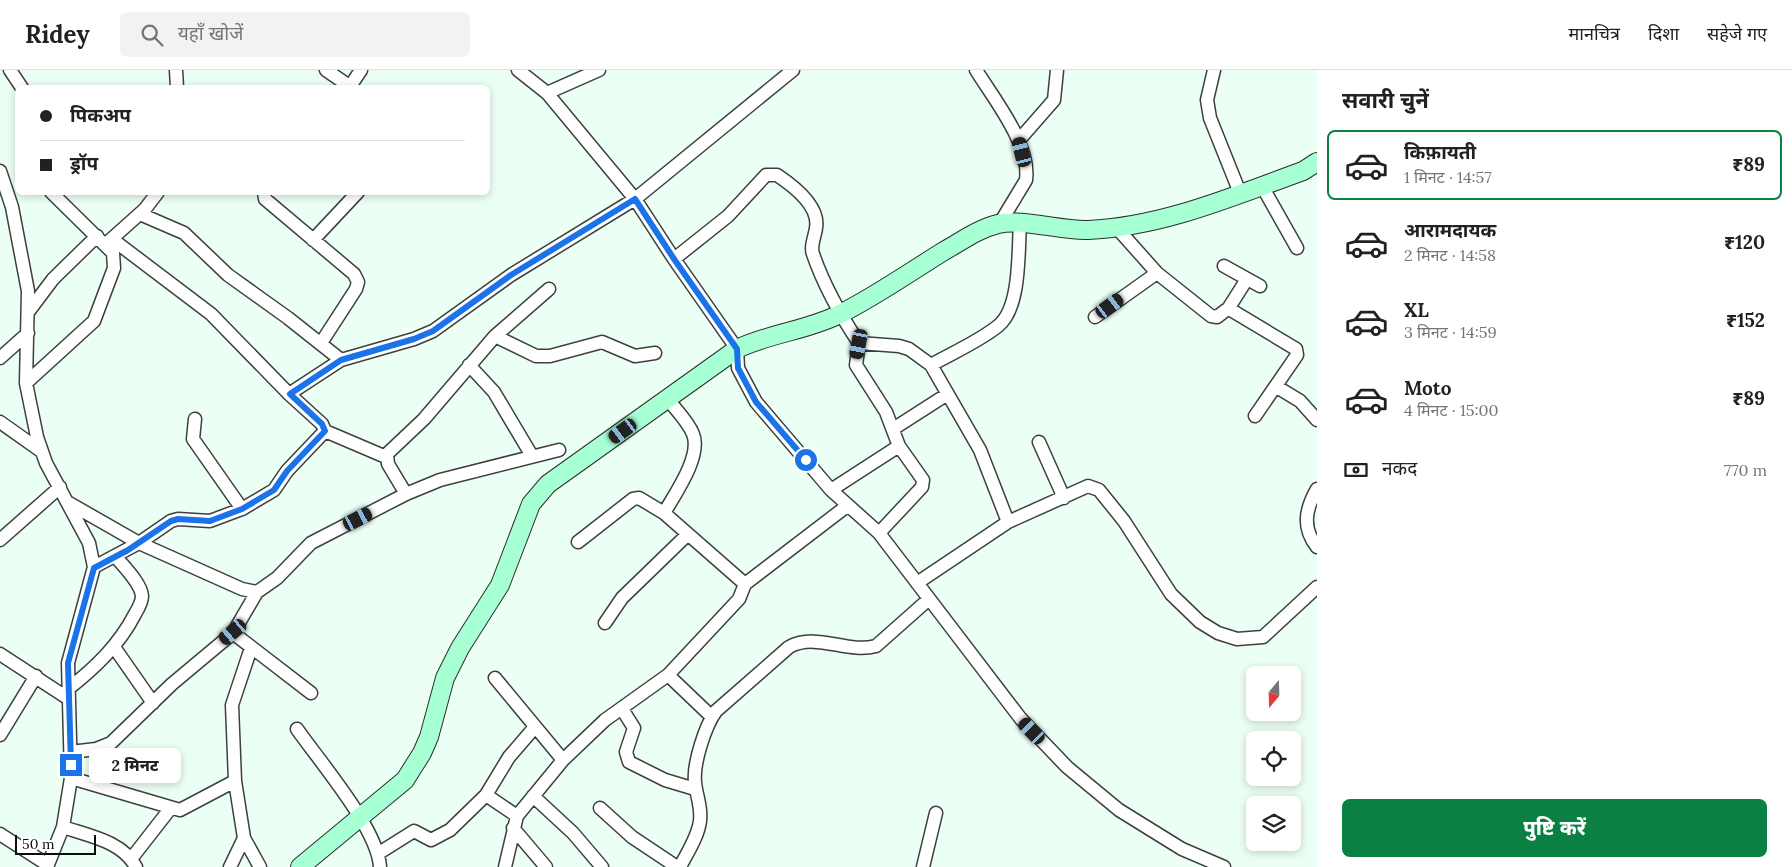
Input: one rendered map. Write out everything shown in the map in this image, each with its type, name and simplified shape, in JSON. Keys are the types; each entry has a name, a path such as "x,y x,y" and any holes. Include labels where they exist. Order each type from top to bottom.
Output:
{"street":[{"path":"10,70 20,85"},
{"path":"176,70 177,85"},
{"path":"326,70 347,85"},
{"path":"351,85 361,70"},
{"path":"518,70 547,93 635,199 737,349 738,368 756,402 831,490 879,533 1021,719 1067,767 1119,810 1182,849 1224,867"},
{"path":"547,93 599,70"},
{"path":"290,394 341,360 428,333 511,275 635,199 792,70"},
{"path":"976,70 1019,140 1027,174 1026,180 1000,223"},
{"path":"1019,140 1054,100 1057,70"},
{"path":"1214,70 1207,100 1210,118 1240,193"},
{"path":"300,867 361,819 405,780 422,753 445,678 460,648 500,585 532,504 548,484 737,349 753,341 803,330 840,314 980,230 1000,223 1020,223 1057,229 1087,230 1116,228 1167,217 1262,186 1302,172 1317,162"},
{"path":"0,171 12,207 25,273 29,311 26,383 29,406 41,451 89,543 94,568 68,663 71,778 63,827 48,866 0,834"},
{"path":"674,259 728,216 766,175 777,175 801,194 817,218 812,251 840,314 859,344 856,365 886,412 899,446 924,484 879,533"},
{"path":"1262,186 1297,248"},
{"path":"54,195 105,240 211,314 322,424 325,431 386,457"},
{"path":"29,311 52,279 140,214 156,195"},
{"path":"264,195 265,199 354,274 358,282 356,289 321,343"},
{"path":"313,240 355,195"},
{"path":"140,214 184,233 228,275 321,343 341,360"},
{"path":"931,365 998,326 1008,315 1014,295 1020,223"},
{"path":"1116,228 1157,273 1211,316 1216,317 1228,309 1248,279"},
{"path":"26,383 94,321 115,263 113,253 105,240"},
{"path":"1224,266 1260,286"},
{"path":"1095,318 1157,273"},
{"path":"386,457 424,418 495,336 549,289"},
{"path":"1228,309 1298,351 1276,387 1255,416"},
{"path":"0,358 28,333"},
{"path":"495,336 536,356 550,356 602,342 635,356 655,352"},
{"path":"859,344 899,346 909,350 931,365 946,395 980,450 1008,522"},
{"path":"469,365 494,392 532,456"},
{"path":"1276,387 1300,401 1317,420"},
{"path":"893,429 946,395"},
{"path":"664,513 688,472 694,442 692,433 667,398"},
{"path":"195,419 192,433 193,439 242,509"},
{"path":"0,422 41,451"},
{"path":"94,568 139,543 171,521 178,519 210,521 242,509 274,490 287,471 325,431"},
{"path":"1040,442 1064,498"},
{"path":"831,490 899,446"},
{"path":"71,752 96,749 111,743 233,632 257,592 277,578 311,543 406,494 440,480 559,450"},
{"path":"386,457 388,464 406,494"},
{"path":"917,583 1008,522 1088,486 1099,490 1124,521 1171,594 1200,622 1218,633 1237,639 1263,637 1317,587"},
{"path":"0,540 60,487"},
{"path":"1317,489 1306,522 1309,537 1317,547"},
{"path":"578,542 633,499 639,498 664,513 745,584"},
{"path":"69,503 139,543 242,589 257,592"},
{"path":"506,867 515,822 533,796 563,760 606,720 668,675 739,599 745,584 847,506"},
{"path":"605,623 622,598 687,535"},
{"path":"69,694 114,647 128,627 142,595 116,557"},
{"path":"600,808 632,837 678,867 696,836 700,822 701,810 696,789 695,768 712,717 789,647 799,641 865,649 876,646 929,599"},
{"path":"233,632 251,648 276,663 311,692"},
{"path":"114,647 153,703"},
{"path":"251,648 232,705 235,782 244,838 260,867"},
{"path":"0,654 69,694"},
{"path":"668,675 712,717"},
{"path":"0,735 36,676"},
{"path":"495,678 534,728 563,760"},
{"path":"622,709 634,728 626,752 629,762 665,780 696,789"},
{"path":"380,853 414,831 431,840 435,840 450,830 486,795 510,758 534,728"},
{"path":"297,729 361,819 380,853 380,867"},
{"path":"71,778 170,809 182,810 235,782"},
{"path":"486,795 515,822 546,867"},
{"path":"533,796 573,833 602,867"},
{"path":"63,827 108,842 134,863 170,809"},
{"path":"923,867 936,813"},
{"path":"230,867 244,838"}],"route":[{"path":"71,765 68,663 94,568 128,550 171,521 178,519 210,521 218,519 242,509 274,490 287,471 325,431 322,424 290,394 341,360 424,336 433,331 511,275 635,199 737,349 738,368 744,383 756,402 806,460"}]}
